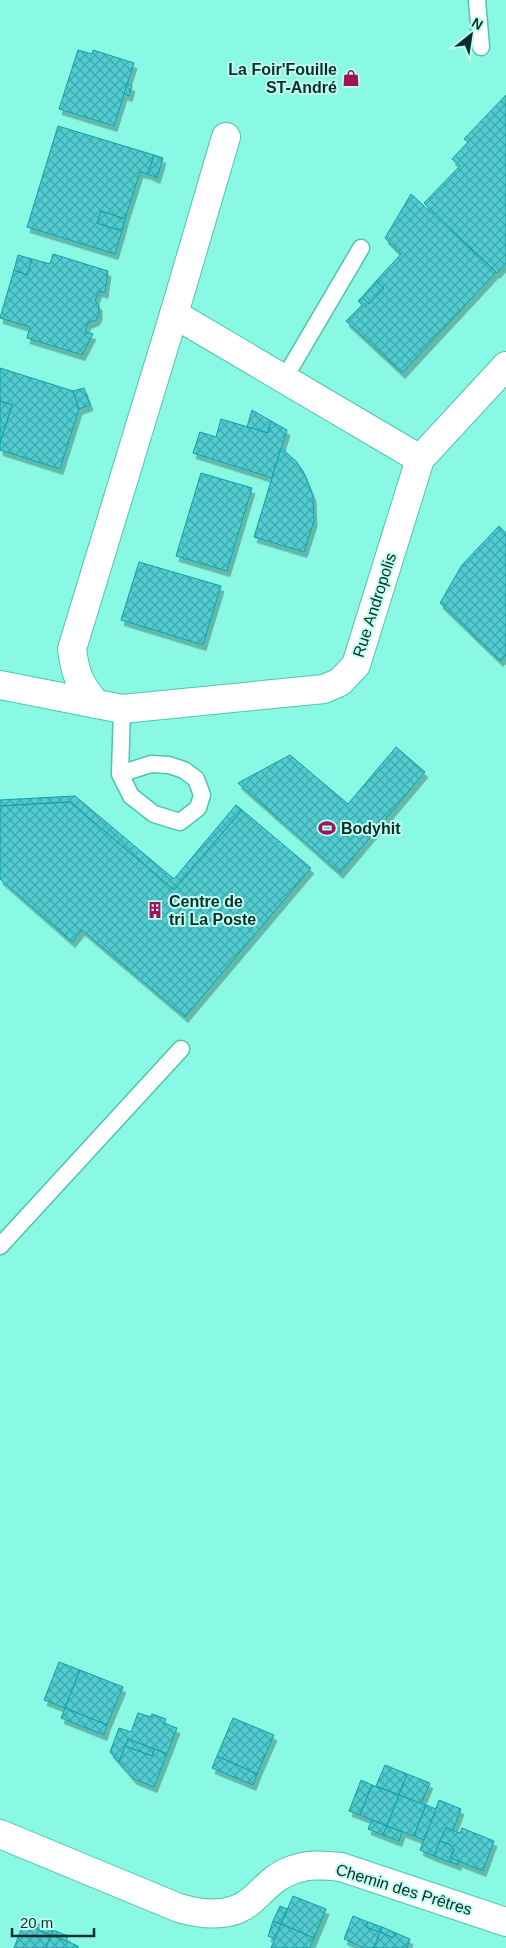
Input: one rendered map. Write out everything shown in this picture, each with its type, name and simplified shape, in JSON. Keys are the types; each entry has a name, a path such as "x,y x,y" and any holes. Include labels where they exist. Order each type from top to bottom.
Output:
{"street":[{"path":"109,706 82,687 74,670 72,649 226,137"},
{"path":"174,314 420,459"},
{"name":"Rue Andropolis","path":"0,685 109,706 324,689 340,682 356,665 420,459 506,366"},
{"name":"Chemin des Prêtres","path":"0,1834 197,1914 216,1914 235,1910 251,1901 268,1882 291,1870 316,1865 341,1867 506,1922"}],"lane":[{"path":"477,0 482,47"},
{"path":"284,378 361,248"},
{"path":"109,706 120,774 132,796 154,814 180,822 198,808 202,795 196,778 184,770 169,765 151,764 120,774"},
{"path":"0,1246 181,1049"}],"building":[{"path":"78,50 92,54 93,50 134,63 114,126 59,109"},
{"path":"127,84 132,86 129,96 124,94"},
{"path":"506,95 506,263 497,273 424,203 460,166 452,159 468,142 464,139"},
{"path":"58,126 154,155 148,174 140,172 125,219 101,211 97,223 122,231 115,254 27,227"},
{"path":"154,155 163,158 157,178 148,174"},
{"path":"411,194 496,272 402,373 346,321 362,305 358,301 362,297 369,304 384,288 376,281 401,254 385,238"},
{"path":"101,211 125,219 122,231 97,223"},
{"path":"53,254 108,271 105,293 99,291 95,301 99,305 99,315 96,320 88,323 85,332 93,334 82,355 27,338 30,327 0,318 14,270 27,275 32,259 50,264"},
{"path":"18,255 32,259 27,275 14,270"},
{"path":"376,281 384,288 369,304 362,297"},
{"path":"0,368 73,391 79,409 60,469 0,450 0,443 12,405 0,401"},
{"path":"84,388 90,405 79,409 73,391"},
{"path":"0,401 12,405 0,443"},
{"path":"252,410 271,421 268,433 247,427"},
{"path":"221,419 268,433 271,421 287,430 272,478 193,453 200,432 216,437"},
{"path":"281,448 296,461 303,471 313,496 314,521 304,552 254,537"},
{"path":"201,473 252,488 227,571 176,556"},
{"path":"499,526 506,533 506,655 500,661 440,603 462,565"},
{"path":"139,562 221,586 203,645 121,620"},
{"path":"396,747 425,772 340,873 238,783 290,755 348,804"},
{"path":"75,796 174,879 236,805 242,810 174,890 70,802 0,806 0,800"},
{"name":"Centre de tri La Poste","path":"70,802 174,890 242,810 311,868 185,1017 82,930 72,942 0,879 0,806"},
{"path":"59,1662 80,1670 65,1708 44,1700"},
{"path":"80,1670 123,1687 107,1725 65,1708"},
{"path":"65,1708 107,1725 104,1735 61,1718"},
{"path":"138,1713 151,1717 152,1714 166,1719 164,1723 177,1728 167,1754 128,1739 119,1762 110,1752 119,1728 131,1732"},
{"path":"233,1718 274,1735 257,1774 217,1756"},
{"path":"128,1739 154,1749 152,1756 125,1746"},
{"path":"125,1746 152,1756 154,1749 167,1754 154,1787 134,1779 119,1762"},
{"path":"217,1756 257,1774 253,1785 212,1768"},
{"path":"385,1765 407,1774 399,1795 376,1786"},
{"path":"407,1774 430,1783 421,1804 399,1795"},
{"path":"361,1780 372,1785 360,1815 349,1811"},
{"path":"372,1785 399,1795 387,1826 360,1815"},
{"path":"399,1795 426,1805 414,1836 387,1826"},
{"path":"439,1800 461,1809 453,1831 446,1828 434,1856 420,1850"},
{"path":"426,1805 436,1809 424,1840 414,1836"},
{"path":"372,1820 387,1826 383,1835 368,1829"},
{"path":"387,1826 402,1832 399,1841 383,1835"},
{"path":"446,1828 460,1833 462,1828 494,1841 483,1871 450,1858 454,1850 451,1845 440,1841"},
{"path":"440,1841 451,1845 454,1850 450,1858 459,1861 458,1865 434,1856"},
{"path":"293,1896 326,1909 314,1938 281,1924"},
{"path":"280,1906 287,1909 281,1924 273,1921"},
{"path":"353,1916 368,1922 366,1927 380,1932 374,1948 364,1948 344,1939"},
{"path":"273,1921 281,1924 275,1939 268,1936"},
{"path":"368,1922 382,1927 380,1932 366,1927"},
{"path":"23,1924 51,1935 46,1948 14,1948"},
{"path":"38,1924 53,1930 51,1935 36,1929"},
{"path":"281,1924 314,1938 310,1948 271,1948"},
{"path":"382,1927 396,1933 393,1938 380,1932"},
{"path":"53,1930 68,1936 66,1941 51,1935"},
{"path":"380,1932 393,1938 396,1933 410,1939 407,1948 374,1948"},
{"path":"51,1935 78,1946 78,1948 46,1948"}],"place":[{"name":"La Foir'Fouille ST-André","path":"351,78"},
{"name":"Bodyhit","path":"327,828"},
{"name":"Centre de tri La Poste","path":"155,910"}]}
